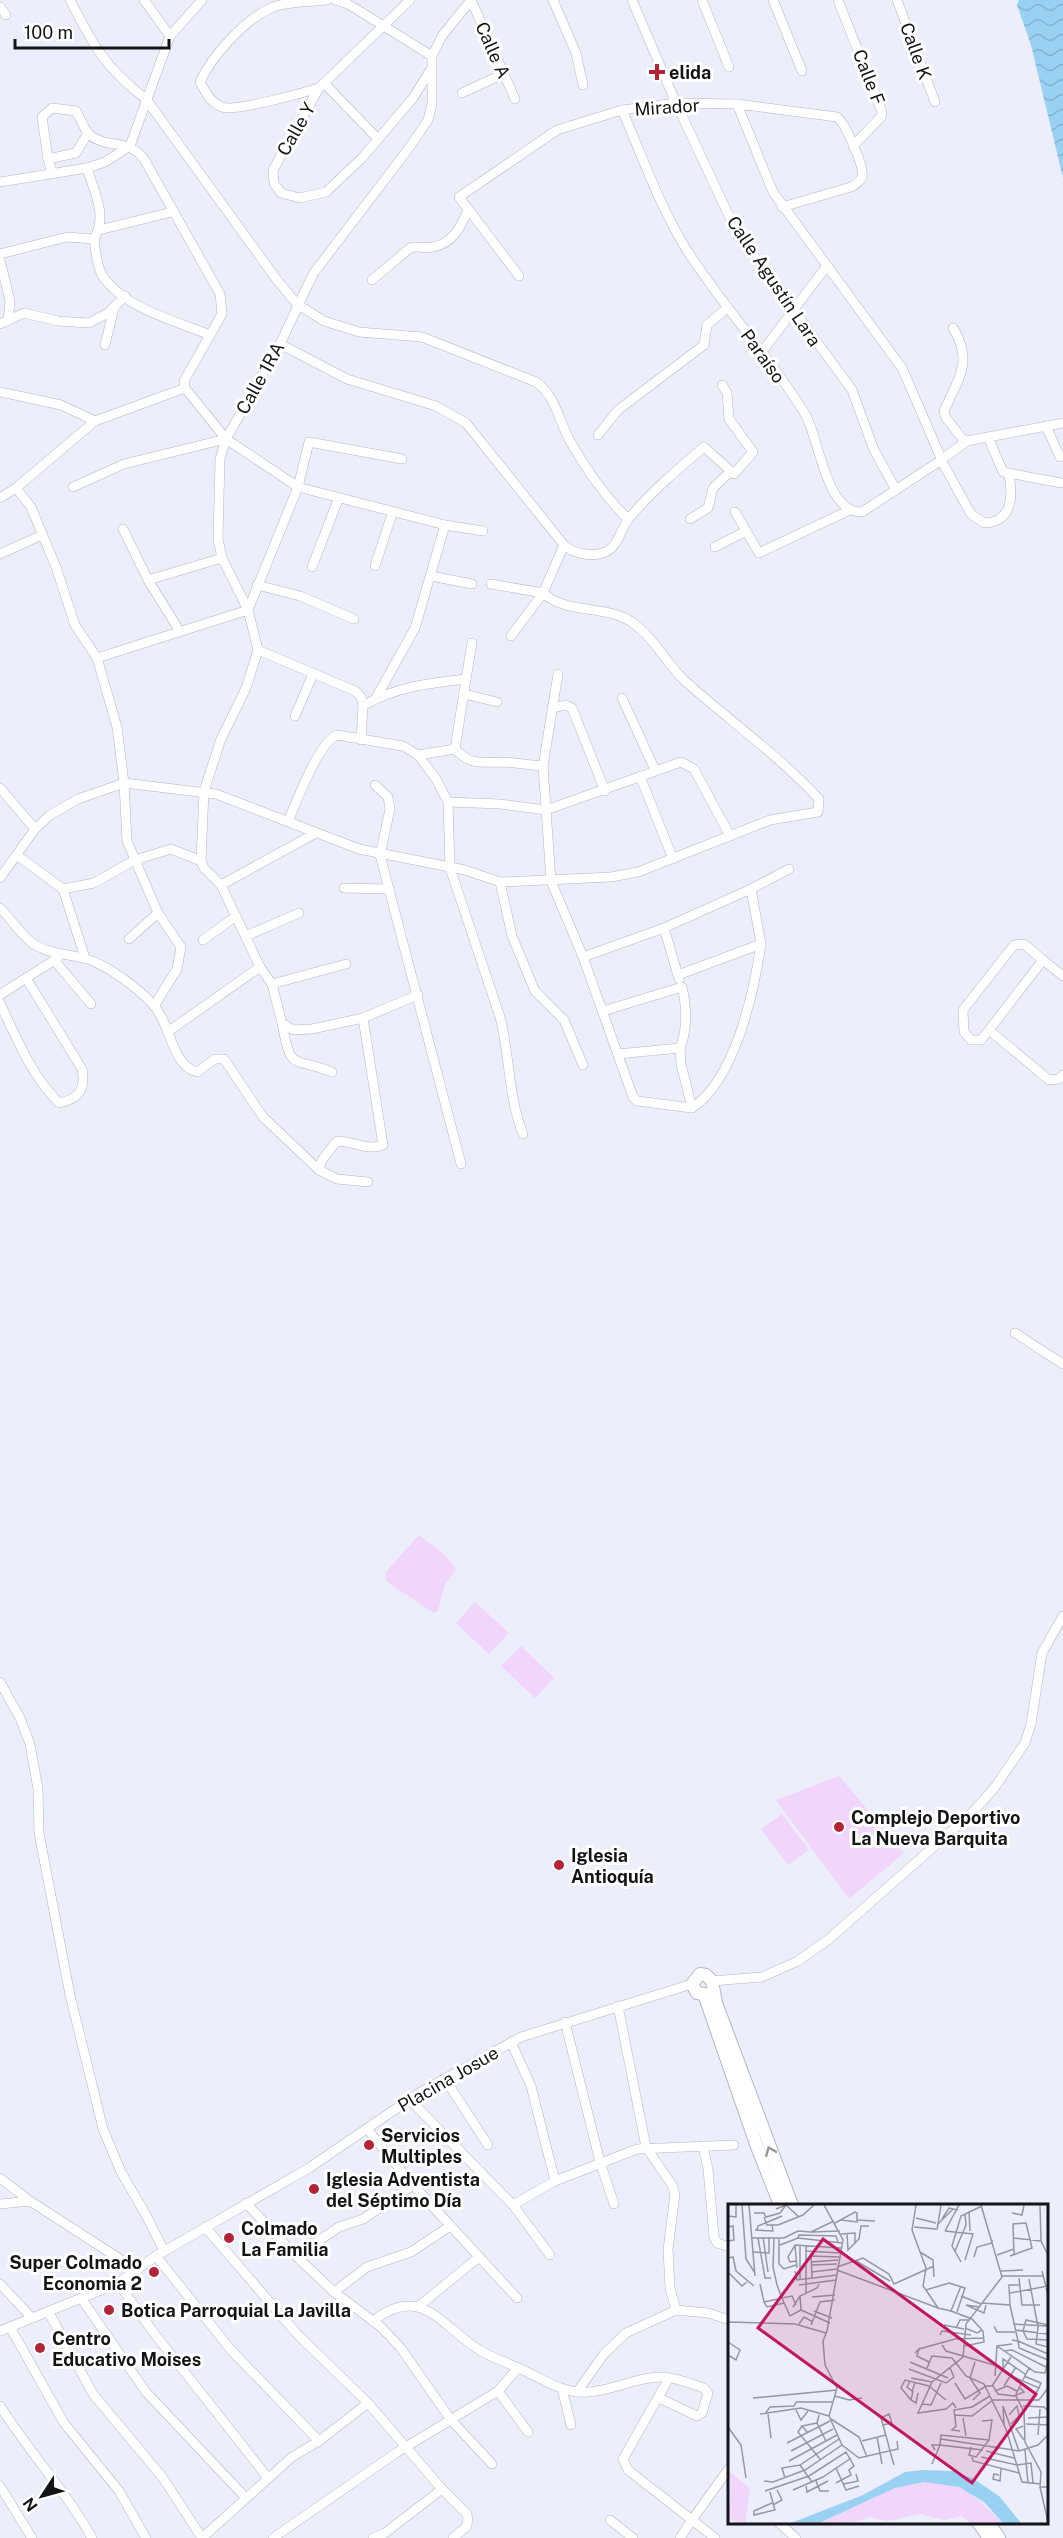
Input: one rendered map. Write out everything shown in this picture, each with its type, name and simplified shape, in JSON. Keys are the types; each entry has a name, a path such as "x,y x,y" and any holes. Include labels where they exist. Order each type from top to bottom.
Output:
{"street":[{"path":"70,0 98,53 121,80 146,99 277,280 297,304 335,325 358,332 422,337 536,382 547,392 583,463 614,506 628,519"},
{"path":"144,0 170,36"},
{"path":"0,182 87,168 105,162 130,146 170,36 202,0"},
{"path":"327,0 271,8 237,33 206,68 200,82 210,100 224,108 264,102 322,86 378,140"},
{"path":"335,0 348,4 432,56"},
{"name":"Calle Y","path":"410,0 322,86 273,170 274,183 281,193 300,198 326,192 378,140 413,98 431,69"},
{"name":"Calle 1RA","path":"258,650 248,610 222,558 218,539 220,459 226,439 280,344 313,274 428,120 432,104 432,56 442,36 471,0"},
{"name":"Calle A","path":"471,0 514,99"},
{"path":"553,0 576,53 583,85"},
{"name":"Calle Agustín Lara","path":"632,0 676,103 736,231 855,395 874,450 896,490"},
{"path":"702,0 729,67"},
{"path":"773,0 802,71"},
{"name":"Calle F","path":"838,0 882,112 881,117 853,146"},
{"name":"Calle K","path":"897,0 935,102"},
{"path":"462,93 503,74"},
{"name":"Mirador","path":"468,210 459,196 557,130 622,110 676,103 737,104 837,117 844,124 863,170 861,180 851,187 782,207"},
{"path":"737,104 770,186 782,207 903,371 941,461 971,514 984,523 999,520 1006,513 1012,500 1009,474"},
{"path":"52,173 42,117 44,112 52,108 76,111 88,133 105,142 130,146 144,159 220,294 223,310 186,375 185,388 226,439 298,487 392,514 483,531"},
{"name":"Paraíso","path":"622,110 672,225 727,308 807,416 829,480 850,510"},
{"path":"48,159 76,153 88,133"},
{"path":"87,168 101,214 96,235 98,266 102,275 125,296 210,335"},
{"path":"372,280 410,248 417,246 433,248 457,234 468,210 519,276"},
{"path":"0,254 67,237 96,235 172,212"},
{"path":"0,260 10,305 4,322"},
{"path":"761,354 826,267"},
{"path":"4,322 26,313 83,324 95,321 114,308 125,296"},
{"path":"105,345 114,308"},
{"path":"598,435 618,410 703,346 707,325 727,308"},
{"path":"953,328 963,347 965,364 944,411 946,418 965,442"},
{"path":"280,344 347,379 436,406 466,423 570,551 603,553 617,542 628,519 670,474 704,447 735,473 753,451 729,419 727,393 722,385"},
{"path":"0,498 16,488 95,421 185,388"},
{"path":"2,396 61,405 95,421"},
{"path":"735,512 759,554 850,510 856,512 866,510 941,461 965,442 1063,423"},
{"path":"1046,426 1060,457"},
{"path":"988,437 1000,468 1009,474 1061,483"},
{"path":"73,487 124,464 226,439"},
{"path":"97,658 179,630 248,610 298,487 309,442 402,459"},
{"path":"690,519 707,508 713,488 731,471"},
{"path":"16,488 31,507 75,625 84,642 97,658 117,727 124,783 126,836 158,913 179,941 181,952 177,969 154,1006"},
{"path":"312,567 338,500"},
{"path":"375,566 392,514"},
{"path":"376,698 415,628 445,525"},
{"path":"123,529 148,580 179,630"},
{"path":"715,547 746,531"},
{"path":"0,554 42,535"},
{"path":"511,636 543,593 564,545"},
{"path":"148,580 222,558"},
{"path":"431,576 472,584"},
{"path":"0,878 18,856 35,829 50,815 78,799 124,783 204,791 245,803 288,820 314,834 380,855 465,870 500,882 611,877 673,859 770,820 813,815 820,807 819,799 776,755 684,680 647,635 631,622 612,613 549,599 543,593 491,584"},
{"path":"257,585 300,596 354,619"},
{"path":"472,643 455,749 461,756 476,763 502,762 543,766"},
{"path":"332,1072 306,1066 294,1060 287,1051 272,984 260,968 221,885 204,868 201,861 204,791 221,739 246,688 258,650 355,691 361,698 363,706 362,740"},
{"path":"295,716 313,674"},
{"path":"558,674 543,766 551,881 583,957 637,1101 692,1108 715,1087 736,1042 756,982 761,944 751,889"},
{"path":"363,706 376,698 424,684 466,679"},
{"path":"464,694 497,702"},
{"path":"622,698 656,770"},
{"path":"552,708 566,705 572,708 605,790"},
{"path":"288,820 310,772 332,737 337,735 404,746 418,754 429,768 448,802 450,868 506,1038 512,1098 523,1134"},
{"path":"418,754 455,749"},
{"path":"448,802 500,804 546,810 681,762 694,769 730,836"},
{"path":"640,776 673,859"},
{"path":"375,785 388,797 390,809 380,855 461,1164"},
{"path":"0,788 35,829"},
{"path":"221,885 314,834"},
{"path":"63,889 94,883 135,861 173,849 201,861"},
{"path":"18,856 63,889 85,958"},
{"path":"583,957 664,928 751,889 789,869"},
{"path":"500,882 512,936 535,991 564,1020 583,1065"},
{"path":"344,888 389,889"},
{"path":"0,908 32,943 58,958 92,1004"},
{"path":"129,939 158,913"},
{"path":"246,936 299,913"},
{"path":"203,940 236,916"},
{"path":"664,928 686,1007 685,1029 680,1048 681,1064 692,1108"},
{"path":"678,975 761,944"},
{"path":"1043,960 981,1040 971,1040 964,1032 963,1010 1014,945 1024,944 1063,976"},
{"path":"0,995 58,958 85,958 103,965 154,1006 169,1031 181,1061 188,1070 197,1072 215,1059 224,1059 263,1117 319,1170 337,1179 368,1182"},
{"path":"272,984 346,964"},
{"path":"169,1031 260,968"},
{"path":"0,1003 30,1066 48,1092 59,1103 69,1101 81,1093 85,1082 82,1069 26,978"},
{"path":"603,1011 682,987"},
{"path":"282,1023 293,1030 363,1018 418,994"},
{"path":"319,1170 321,1160 337,1142 348,1141 373,1148 383,1144 363,1018"},
{"path":"989,1030 1049,1080 1059,1079 1063,1075"},
{"path":"618,1054 680,1048"},
{"path":"1015,1333 1063,1364"},
{"path":"780,2204 756,2144 709,1987 706,1975 700,1974 695,1977 692,1984 694,1990 709,1987 762,1977 798,1961 829,1939 972,1813 995,1787 1025,1743 1031,1724 1042,1653 1063,1616"},
{"path":"0,1682 20,1718 30,1744 38,1789 39,1833 70,1995 103,2129 121,2172 146,2215 160,2254 231,2350 319,2441"},
{"name":"Placina Josue","path":"0,2331 118,2283 160,2254 309,2168 410,2100 511,2042 565,2022 692,1984"},
{"path":"709,1987 765,2140 792,2204"},
{"path":"618,2006 646,2147 672,2185 675,2194 668,2249 670,2288 676,2310"},
{"path":"565,2022 600,2162 615,2205"},
{"path":"511,2042 531,2085 555,2181"},
{"path":"445,2079 488,2145"},
{"path":"410,2100 513,2205 550,2255"},
{"path":"367,2129 413,2185 517,2298"},
{"path":"513,2205 555,2181 600,2162 646,2147 734,2145"},
{"path":"703,2146 708,2169 714,2237 722,2246 728,2247"},
{"path":"0,2178 30,2201 137,2270"},
{"path":"296,2256 339,2227 363,2219 413,2185"},
{"path":"0,2204 30,2201"},
{"path":"246,2203 334,2292 373,2321 400,2347 452,2420 492,2464"},
{"path":"334,2292 367,2267 411,2252 450,2226"},
{"path":"205,2227 298,2335 368,2403 442,2489 467,2514 466,2527 453,2538"},
{"path":"419,2306 479,2257"},
{"path":"118,2283 268,2478"},
{"path":"0,2284 33,2318"},
{"path":"81,2298 146,2392 246,2498"},
{"path":"373,2321 385,2312 403,2306 419,2306 441,2317 478,2349 561,2389 577,2392 604,2391 640,2380 669,2378 707,2390 702,2413 696,2416 659,2398"},
{"path":"577,2392 604,2354 626,2333 676,2310 708,2313 728,2319"},
{"path":"48,2311 93,2394 163,2478 202,2538 292,2457 319,2441 368,2403"},
{"path":"10,2326 64,2423 119,2491 146,2538"},
{"path":"273,2538 407,2448 498,2391 518,2368"},
{"path":"669,2378 623,2459 628,2470 715,2538"},
{"path":"561,2389 571,2425"},
{"path":"498,2391 528,2432"},
{"path":"0,2406 18,2434 79,2515 92,2538"},
{"path":"680,2538 692,2520 726,2483"},
{"path":"0,2486 32,2538"},
{"path":"374,2538 386,2533 442,2489"},
{"path":"610,2520 633,2538"},
{"path":"779,2523 796,2538"},
{"path":"979,2523 989,2538"},
{"path":"989,2523 999,2538"}],"shaded area":[{"path":"419,1535 447,1557 456,1570 445,1584 438,1610 434,1613 386,1581 385,1573"},
{"path":"475,1602 509,1633 489,1654 456,1623"},
{"path":"521,1646 554,1678 535,1698 501,1666"},
{"name":"Complejo Deportivo La Nueva Barquita","path":"839,1776 904,1853 849,1899 776,1800"},
{"path":"782,1814 809,1850 788,1865 761,1829"}],"water":[{"path":"1019,0 1063,0 1063,178 1031,45 1017,5"}],"place":[{"name":"elida","path":"657,72"},
{"name":"Complejo Deportivo La Nueva Barquita","path":"839,1827"},
{"name":"Iglesia Antioquía","path":"559,1865"},
{"name":"Servicios Multiples","path":"369,2145"},
{"name":"Iglesia Adventista del Séptimo Día","path":"314,2189"},
{"name":"Colmado La Familia","path":"229,2238"},
{"name":"Super Colmado Economia 2","path":"154,2272"},
{"name":"Botica Parroquial La Javilla","path":"109,2310"},
{"name":"Centro Educativo Moises","path":"40,2348"}]}
